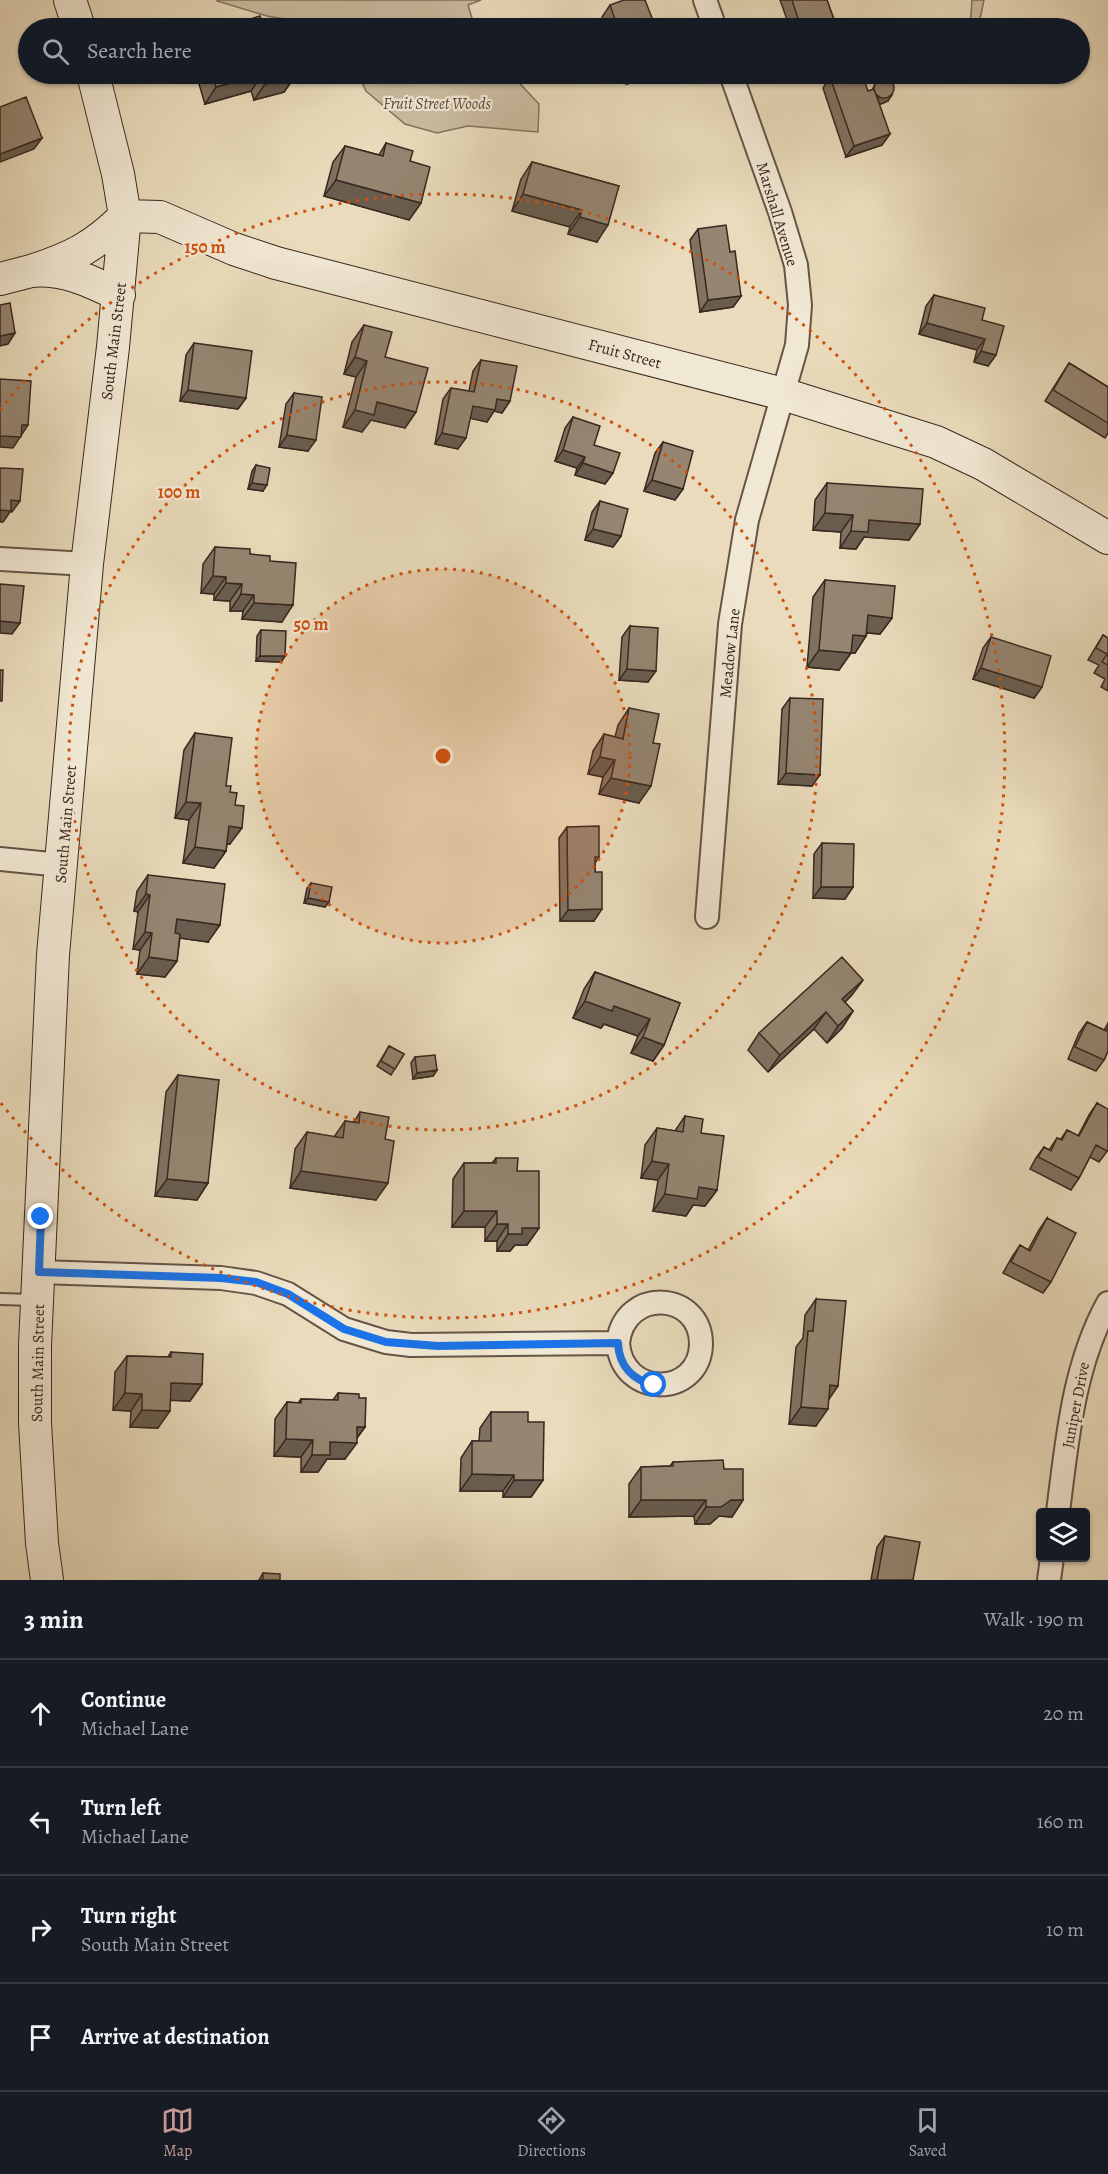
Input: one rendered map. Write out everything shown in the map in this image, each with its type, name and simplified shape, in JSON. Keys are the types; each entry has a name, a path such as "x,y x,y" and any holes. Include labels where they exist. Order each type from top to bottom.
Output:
{"main road":[{"path":"70,0 76,18"},
{"name":"South Main Street","path":"47,1580 42,1543 35,1423 38,1286 53,955 87,564 119,295 125,216 118,174 96,84"},
{"path":"0,279 52,265 86,249 103,238 125,216"},
{"name":"Fruit Street","path":"125,216 160,217 234,249 276,263 783,393 936,442 982,464 1108,538"},
{"path":"31,271 70,273 119,295"}],"street":[{"path":"705,0 711,18"},
{"name":"Marshall Avenue","path":"735,84 780,212 796,266 800,305 797,345 783,393"},
{"name":"Meadow Lane","path":"707,917 730,624 747,520 783,393"},
{"path":"0,559 87,564"},
{"path":"0,859 61,866"},
{"path":"38,1286 221,1278 256,1282 288,1294 344,1329 386,1342 438,1346 618,1343"},
{"name":"Juniper Drive","path":"1059,1508 1067,1442 1085,1356 1099,1319 1108,1303"},
{"path":"1049,1580 1051,1562"}],"lane":[{"path":"0,1299 38,1286"}],"green space":[{"path":"481,0 468,5 472,18 279,18 217,1"},
{"path":"972,0 984,0 980,18 971,18"},
{"name":"Fruit Street Woods","path":"363,84 520,84 539,104 538,132 468,126 437,133 405,124 366,91"}],"building":[{"path":"624,0 645,0 652,18 615,18 610,5"},
{"path":"792,0 827,0 833,18 798,18"},
{"path":"832,84 866,84 868,91 874,89 890,134 854,146"},
{"path":"875,84 893,84 893,92 888,97 880,97 875,92"},
{"path":"26,97 42,138 0,154 0,107"},
{"path":"386,143 413,151 410,161 430,167 421,203 336,180 345,146 383,156"},
{"path":"532,162 619,186 608,225 580,217 582,210 523,194"},
{"path":"726,225 730,252 735,251 741,296 708,300 698,229"},
{"path":"934,295 985,308 982,320 1004,326 996,355 981,351 985,339 927,323"},
{"path":"10,303 15,333 0,336 0,305"},
{"path":"364,325 392,332 385,357 428,368 416,412 377,402 374,415 355,410 367,361 355,357"},
{"path":"194,343 252,351 246,398 188,390"},
{"path":"481,360 517,366 510,401 497,399 495,410 473,406 466,438 442,433 451,388 474,392"},
{"path":"1069,363 1108,387 1108,423 1053,390"},
{"path":"0,379 31,381 28,425 22,425 21,437 0,436"},
{"path":"294,393 322,397 316,440 287,435"},
{"path":"573,417 600,426 594,445 620,453 613,473 583,463 585,457 563,450"},
{"path":"663,442 693,451 683,489 652,480"},
{"path":"256,465 270,468 267,485 252,483"},
{"path":"0,468 23,469 20,501 11,500 11,511 0,510"},
{"path":"827,483 923,489 920,524 869,520 868,532 851,531 853,515 825,513"},
{"path":"600,501 628,509 621,536 593,529"},
{"path":"215,547 250,549 250,554 270,556 270,561 296,563 293,605 254,603 254,595 241,594 242,584 226,583 226,577 213,576"},
{"path":"825,580 895,586 892,618 868,615 866,636 853,635 851,653 819,650"},
{"path":"0,584 24,586 20,623 0,621"},
{"path":"630,626 658,628 656,671 627,669"},
{"path":"261,630 286,631 285,656 260,656"},
{"path":"1103,635 1108,638 1108,665 1102,662 1107,654 1096,648"},
{"path":"991,637 1051,656 1042,687 981,668"},
{"path":"0,670 3,670 2,701 0,701"},
{"path":"790,698 823,699 820,775 786,773"},
{"path":"629,708 659,714 653,743 660,744 651,786 611,778 615,760 600,757 604,734 623,739"},
{"path":"195,733 232,738 226,786 231,786 230,792 237,793 235,805 244,806 242,828 229,826 226,851 195,847 201,803 186,802"},
{"path":"599,826 599,857 595,857 595,872 602,872 602,909 568,910 567,827"},
{"path":"822,843 854,844 853,887 821,887"},
{"path":"148,875 225,884 220,925 177,919 175,933 180,934 177,961 149,957 152,933 145,932 150,895 146,894"},
{"path":"311,883 332,887 329,902 308,898"},
{"path":"842,957 863,980 842,999 853,1011 838,1026 826,1012 780,1055 759,1033"},
{"path":"595,972 680,1003 664,1045 643,1037 650,1019 614,1006 612,1011 585,1001"},
{"path":"1087,1022 1106,1031 1108,1027 1108,1051 1104,1060 1075,1047"},
{"path":"389,1046 404,1054 395,1069 381,1061"},
{"path":"435,1055 437,1070 417,1073 415,1057"},
{"path":"178,1075 219,1080 208,1183 167,1179"},
{"path":"1097,1103 1108,1109 1108,1150 1096,1145 1079,1178 1038,1157 1044,1147 1051,1151 1057,1138 1062,1140 1067,1130 1079,1136"},
{"path":"360,1112 389,1117 385,1139 394,1141 388,1183 301,1171 307,1132 343,1138 345,1121 359,1123"},
{"path":"685,1116 703,1119 701,1133 724,1136 717,1190 699,1187 697,1199 665,1194 669,1164 652,1161 657,1128 683,1132"},
{"path":"496,1158 518,1158 517,1171 539,1171 539,1228 522,1228 522,1234 508,1234 508,1224 497,1224 497,1211 464,1211 464,1163 496,1163"},
{"path":"1047,1218 1076,1233 1051,1282 1011,1262 1020,1245 1030,1251"},
{"path":"816,1299 846,1301 838,1386 830,1385 828,1409 801,1407 808,1331 813,1331"},
{"path":"171,1352 203,1354 202,1384 171,1383 170,1411 142,1410 142,1394 125,1393 127,1356 171,1357"},
{"path":"338,1393 359,1394 359,1398 366,1398 365,1427 357,1427 357,1443 330,1442 330,1455 312,1455 313,1440 286,1439 287,1402 301,1403 301,1399 338,1400"},
{"path":"491,1412 528,1412 528,1422 544,1422 543,1480 514,1480 514,1475 472,1474 472,1441 491,1441"},
{"path":"723,1460 724,1469 743,1469 743,1500 731,1500 721,1507 706,1507 706,1500 641,1500 641,1467 673,1466 673,1462"},
{"path":"885,1536 920,1542 913,1580 877,1580"},
{"path":"263,1573 280,1574 280,1580 263,1580"}],"route":[{"path":"41,1217 39,1272 221,1278 256,1282 288,1294 344,1329 386,1342 438,1346 618,1343 618,1352 625,1368 638,1379 654,1385"}]}
